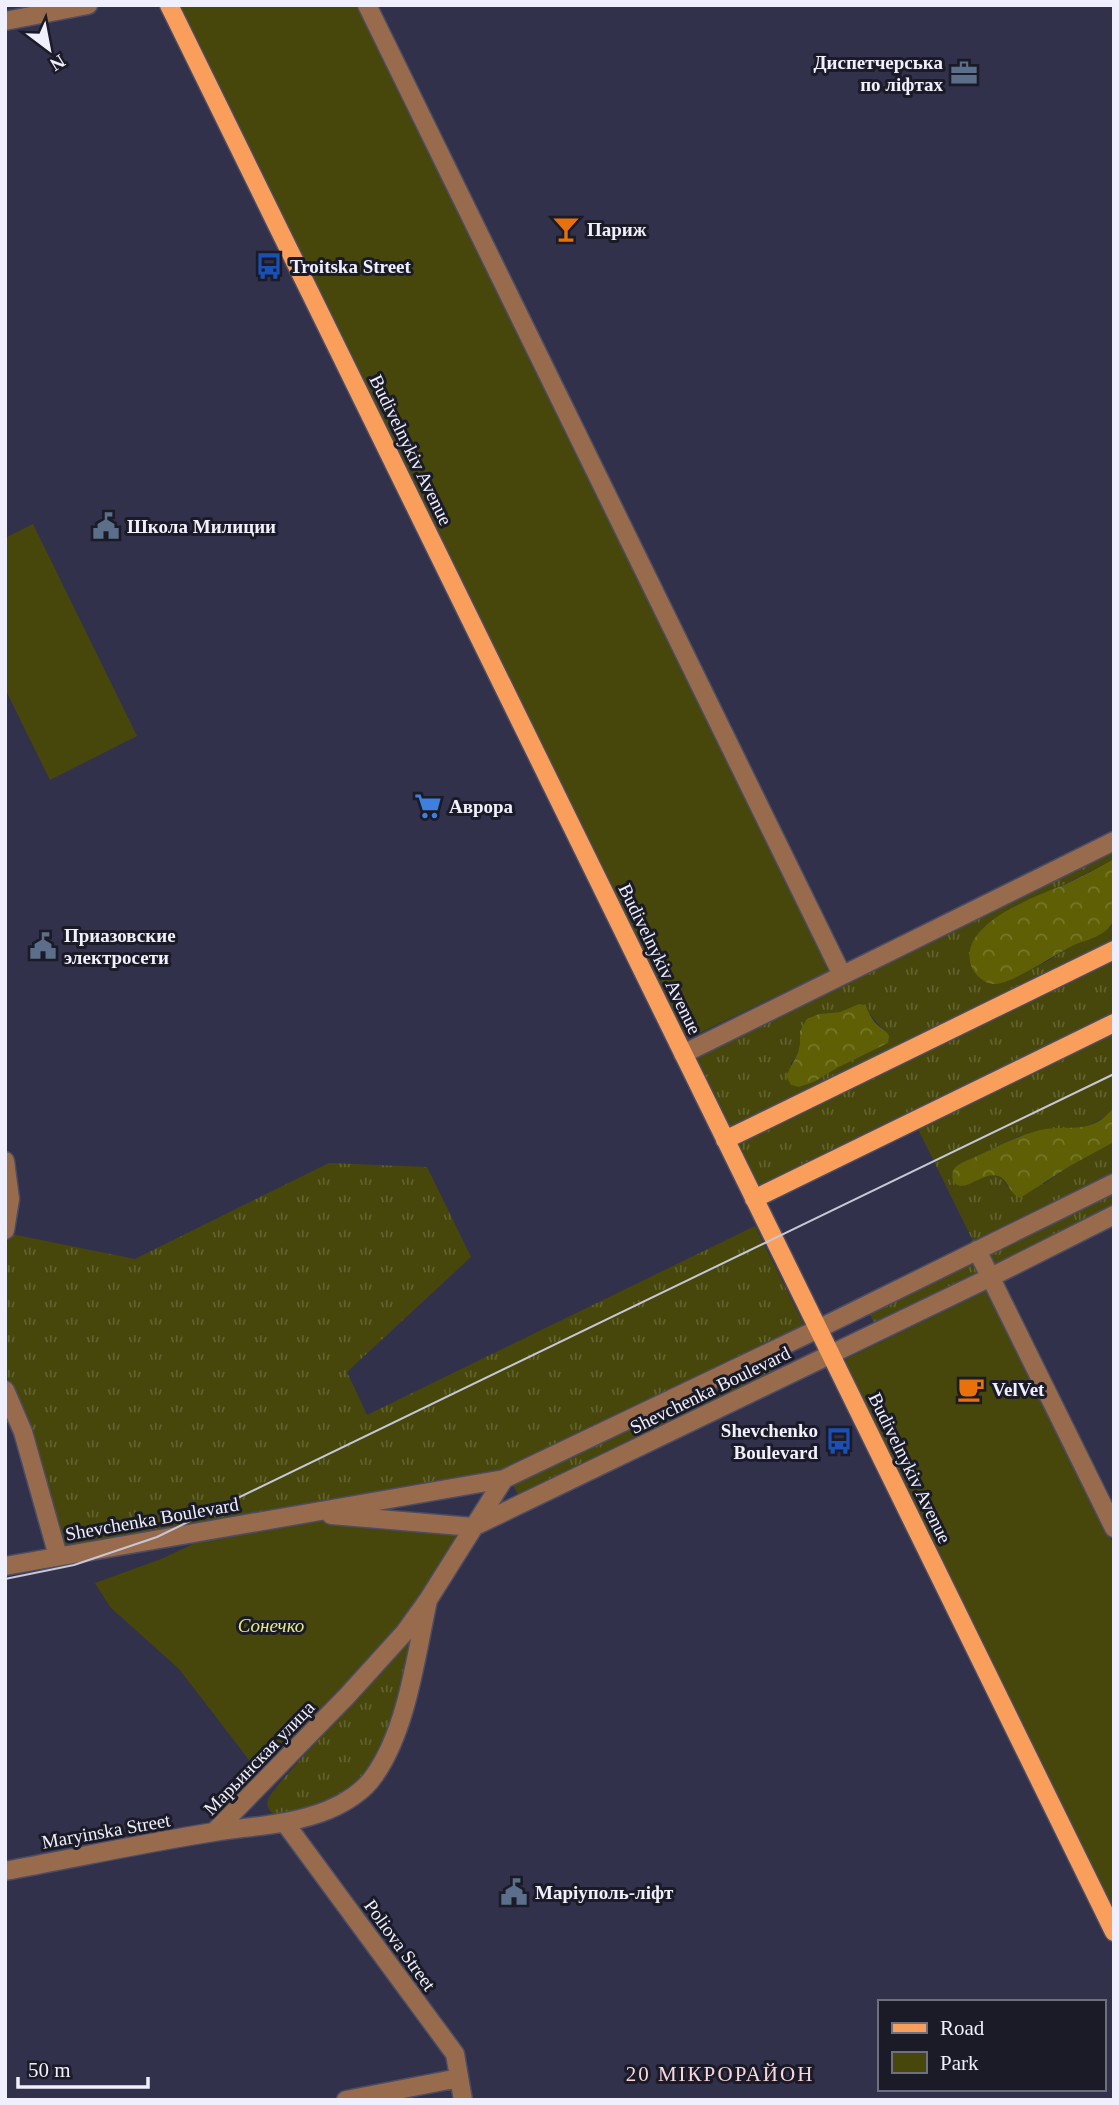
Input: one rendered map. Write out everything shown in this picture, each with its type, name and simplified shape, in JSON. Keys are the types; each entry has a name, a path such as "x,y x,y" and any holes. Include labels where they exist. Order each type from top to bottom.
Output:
{"main road":[{"name":"Budivelnykiv Avenue","path":"169,5 1114,1932"},
{"path":"725,1140 1114,950"},
{"path":"754,1199 1114,1023"}],"street":[{"path":"5,21 88,5"},
{"path":"367,5 842,975"},
{"path":"683,1054 1114,841"},
{"path":"5,1161 10,1199 5,1230"},
{"name":"Shevchenka Boulevard","path":"5,1566 504,1479 818,1329 1114,1183"},
{"name":"Shevchenka Boulevard","path":"306,1513 473,1527 1114,1215"},
{"path":"977,1250 1114,1528"},
{"path":"5,1390 23,1432 58,1556"},
{"name":"Марьинская улица","path":"214,1832 347,1696 405,1632 504,1479"},
{"name":"Марьинская улица","path":"214,1832 285,1823 329,1810 355,1795 372,1779 386,1757 398,1728 428,1600"},
{"name":"Poliova Street","path":"285,1823 455,2054 463,2100"},
{"name":"Maryinska Street","path":"5,1871 214,1832"},
{"path":"346,2100 459,2078"}],"green space":[{"path":"179,5 357,5 831,970 687,1039"},
{"path":"33,524 137,736 50,780 5,689 5,538"},
{"path":"1114,852 1114,859 1015,906 983,928 980,979 994,984 1004,982 1046,962 1073,945 1097,936 1114,921 1114,940 730,1127 696,1058","holes":["859,1004 886,1030 888,1043 814,1082 799,1087 791,1085 791,1063 798,1054 800,1030 819,1014 840,1012"]},
{"path":"1114,859 1114,921 1105,931 1010,980 993,984 976,974 972,968 970,952 975,938 986,925 1019,904"},
{"path":"1114,960 1114,1013 759,1187 738,1143"},
{"path":"859,1004 864,1005 875,1022 887,1033 888,1043 814,1082 799,1087 791,1085 786,1076 798,1053 800,1031 807,1019 819,1014 840,1012"},
{"path":"1114,1034 1114,1107 1108,1115 1089,1126 1019,1136 962,1163 952,1175 957,1183 963,1185 993,1175 1001,1178 1008,1187 1044,1184 1114,1142 1114,1172 973,1241 918,1129"},
{"path":"1114,1107 1114,1142 1020,1198 998,1176 987,1176 962,1186 954,1181 953,1171 966,1161 1040,1130 1089,1125 1106,1116"},
{"path":"329,1163 427,1167 471,1257 347,1372 367,1415 755,1226 804,1325 502,1470 62,1548 29,1430 5,1373 5,1246 11,1234 135,1259"},
{"path":"1114,1190 1114,1209 994,1268 986,1253"},
{"path":"974,1259 982,1274 876,1326 868,1311"},
{"path":"988,1290 1114,1545 1114,1910 844,1360"},
{"path":"770,1359 778,1373 520,1498 512,1483"},
{"name":"Сонечко","path":"308,1520 463,1533 400,1628 263,1778 179,1669 110,1607 95,1583 161,1559 208,1537"},
{"path":"411,1636 388,1733 378,1755 364,1775 347,1791 325,1803 277,1816 271,1812 267,1803 275,1789"}],"tram line":[{"path":"5,1579 74,1565 157,1537 1114,1074"}],"place":[{"name":"Диспетчерська по ліфтах","path":"964,73"},
{"name":"Париж","path":"566,229"},
{"name":"Troitska Street","path":"269,266"},
{"name":"Школа Милиции","path":"106,526"},
{"name":"Аврора","path":"428,806"},
{"name":"Приазовские электросети","path":"43,946"},
{"name":"VelVet","path":"971,1389"},
{"name":"Shevchenko Boulevard","path":"839,1441"},
{"name":"Маріуполь-ліфт","path":"514,1892"}],"district":[{"name":"20 МІКРОРАЙОН","path":"720,2074"}]}
